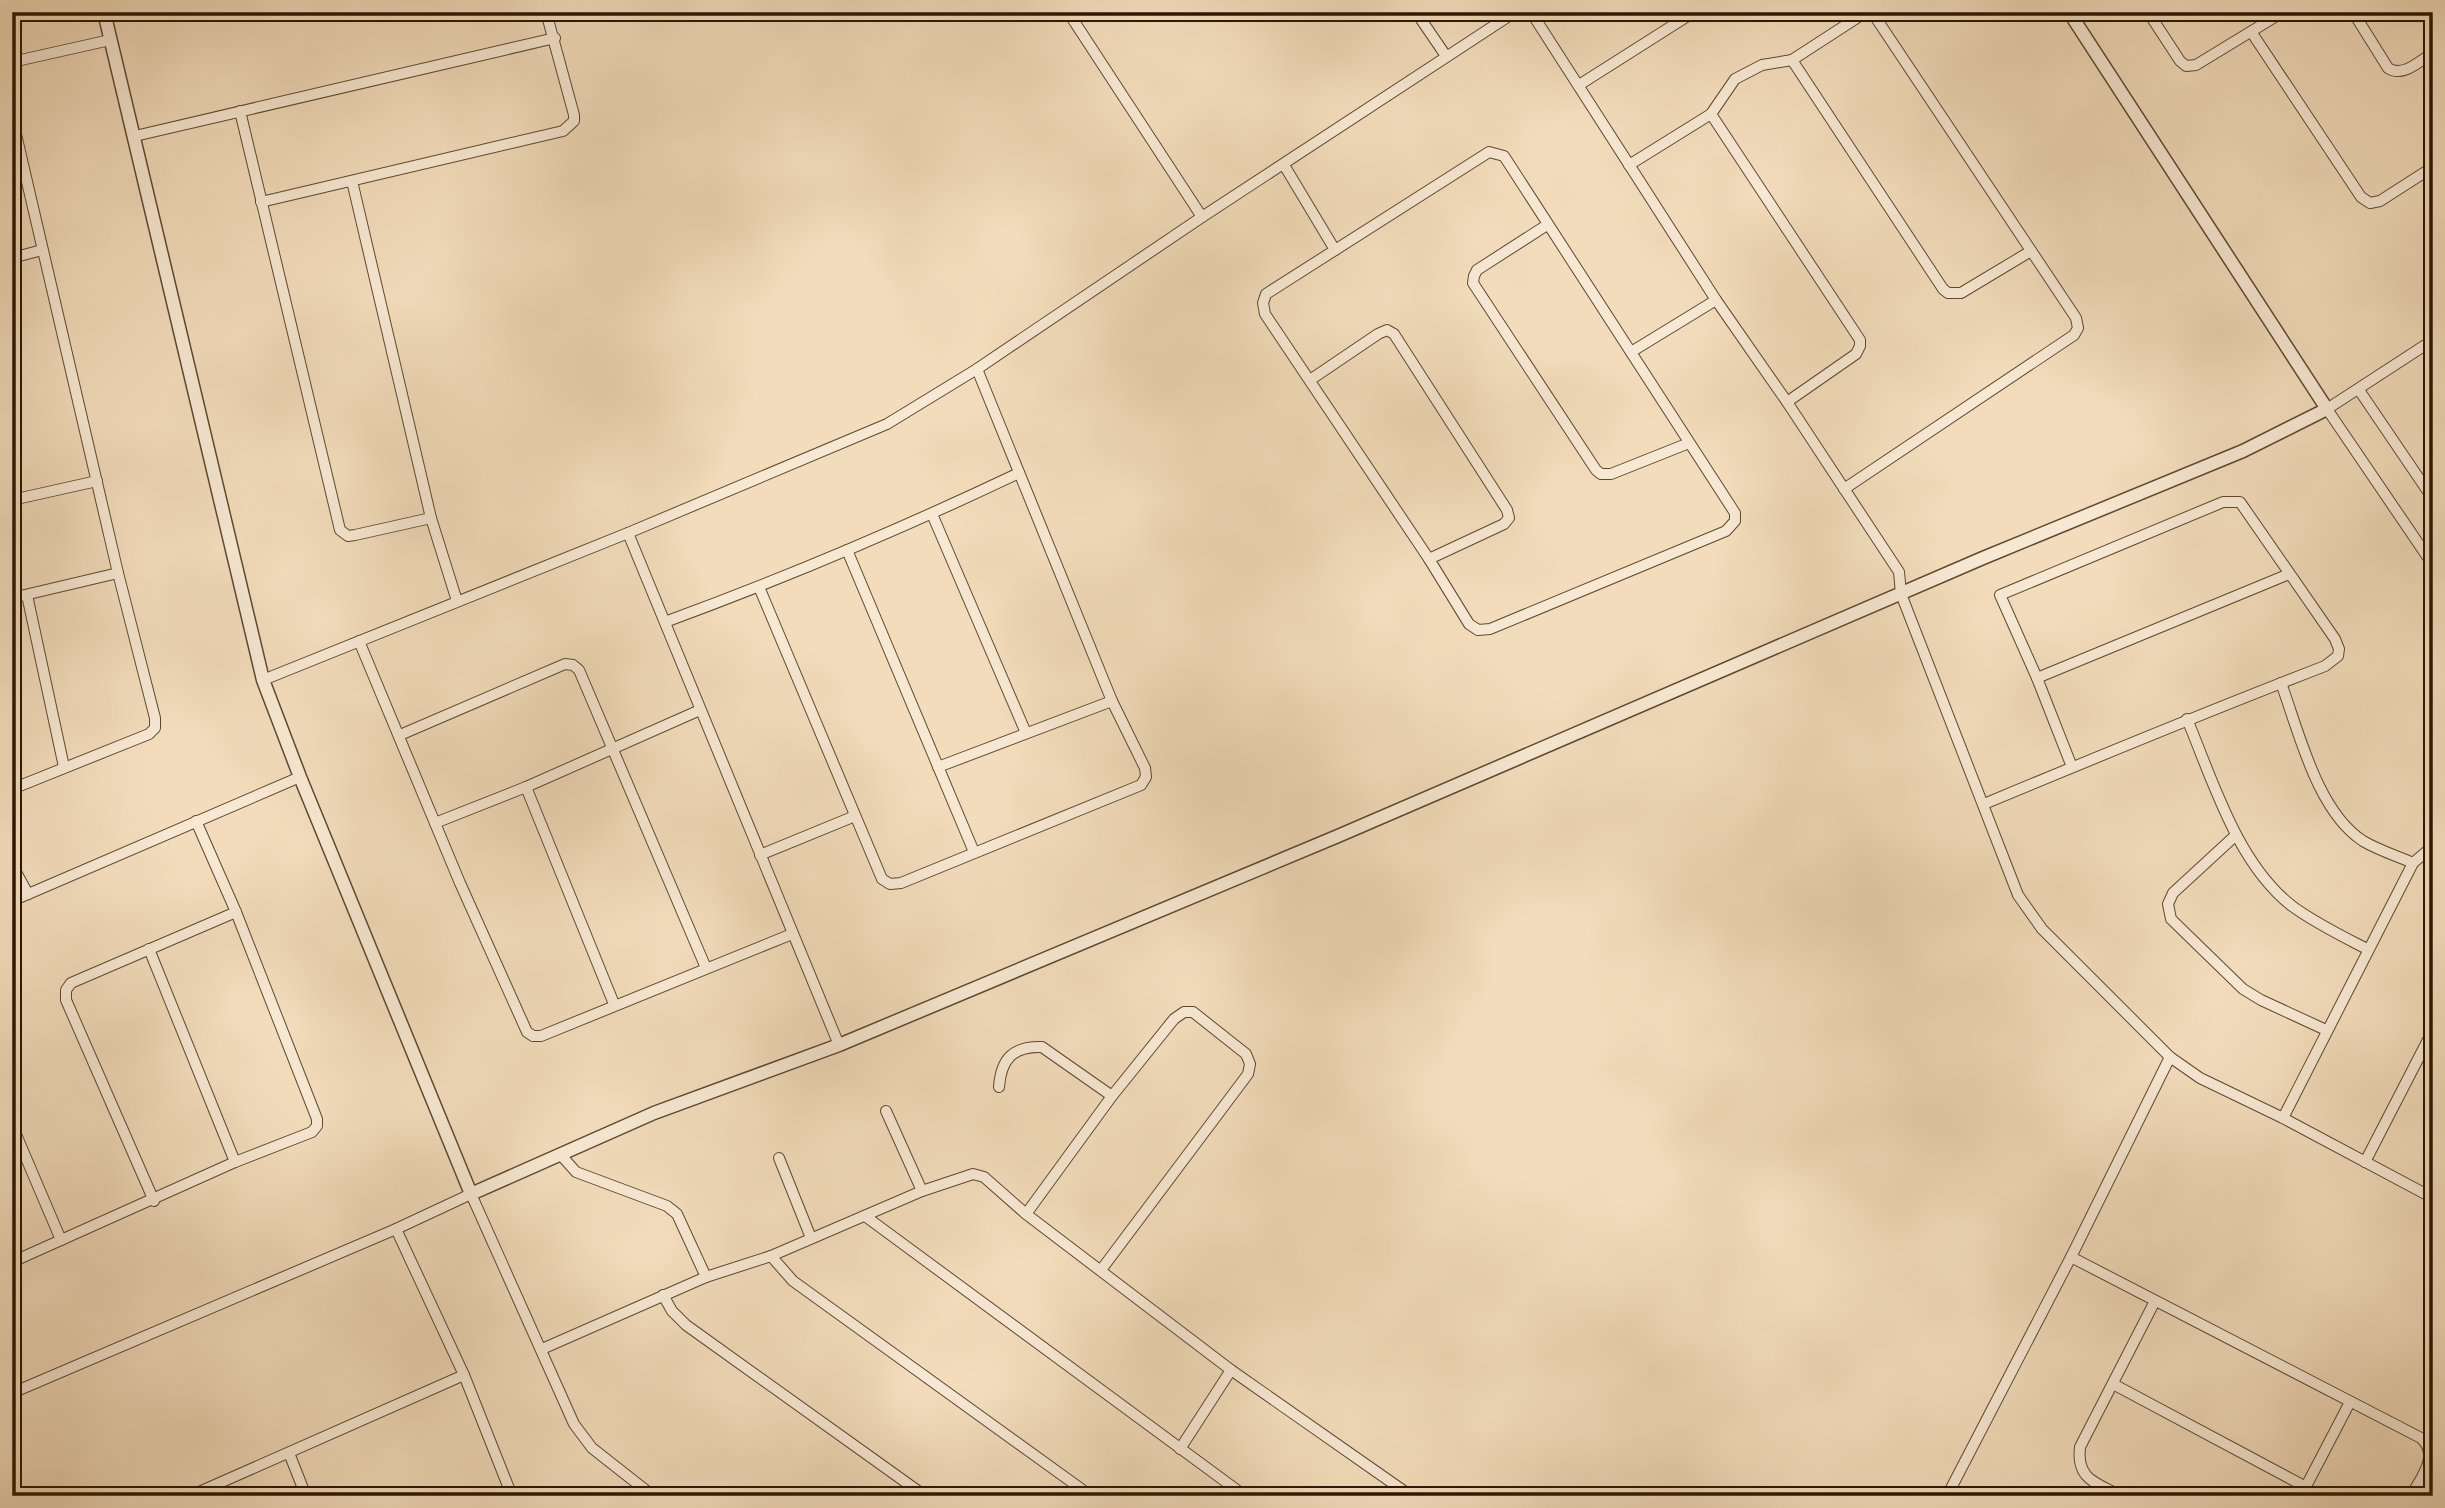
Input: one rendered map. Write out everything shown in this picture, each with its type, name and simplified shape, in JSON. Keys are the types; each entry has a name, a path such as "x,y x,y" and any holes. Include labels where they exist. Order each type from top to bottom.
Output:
{"street":[{"path":"104,12 263,680 471,1194 574,1424 592,1448 653,1496"},
{"path":"226,12 233,12"},
{"path":"261,202 563,131 574,121 574,115 546,12"},
{"path":"1068,12 1202,217"},
{"path":"1416,12 1446,56"},
{"path":"263,680 628,533 887,424 977,369 1202,217 1515,12"},
{"path":"1531,12 1716,300 1899,572 1901,594 2018,895 2027,910 2042,929 2170,1057 2200,1078 2283,1118 2433,1198"},
{"path":"1579,85 1694,12"},
{"path":"1629,165 1711,114 1735,79 1762,65 1791,60 1869,12 2076,318 2078,328 2074,335 1844,489"},
{"path":"2068,12 2327,409 2433,565"},
{"path":"2148,12 2186,66 2196,65 2283,12"},
{"path":"2353,12 2388,68 2394,72 2402,72 2433,53"},
{"path":"2252,33 2361,197 2370,203 2380,201 2433,167"},
{"path":"135,136 555,38"},
{"path":"12,62 110,40"},
{"path":"1791,60 1948,293 1961,293 2031,251"},
{"path":"240,111 340,530 348,536 431,518"},
{"path":"1711,114 1860,340 1856,354 1787,402"},
{"path":"12,117 18,165 42,250 155,718 155,728 149,734 12,789"},
{"path":"1489,152 1504,156 1547,225 1735,513 1735,521 1726,531 1490,628 1478,630 1469,624 1429,559 1265,314 1263,303 1266,294 1489,152"},
{"path":"1284,165 1335,250"},
{"path":"352,181 431,518 457,601"},
{"path":"1547,225 1477,270 1474,283 1481,295 1601,474 1611,474 1689,443"},
{"path":"12,258 42,250"},
{"path":"1631,352 1716,300"},
{"path":"1310,380 1378,334 1387,330 1394,334 1507,510 1509,518 1504,524 1429,559"},
{"path":"12,1393 396,1229 654,1113 839,1045 1326,841 1983,558 2243,451 2327,409 2433,340"},
{"path":"759,587 882,879 890,884 901,883 1141,785 1146,777 1145,768 1112,701 977,369"},
{"path":"2358,390 2433,499"},
{"path":"665,622 847,550 1019,473"},
{"path":"12,500 97,481"},
{"path":"1984,804 2187,719 2281,683 2333,661 2338,656 2339,649 2335,639 2243,504 2236,500 2223,502 2000,595 2038,678 2072,767"},
{"path":"932,514 1026,733"},
{"path":"628,533 839,1045"},
{"path":"847,550 974,852"},
{"path":"12,598 118,573"},
{"path":"2038,678 2289,575"},
{"path":"27,595 64,767"},
{"path":"359,641 527,1032 533,1036 541,1036 614,1004 792,934"},
{"path":"400,735 565,664 573,665 579,670 706,968"},
{"path":"2281,683 2320,788 2329,805 2340,820 2363,841 2413,863"},
{"path":"938,767 1112,701"},
{"path":"435,823 526,787 700,710"},
{"path":"2187,719 2236,835 2274,889 2291,905 2367,949"},
{"path":"12,901 300,777"},
{"path":"526,787 614,1004"},
{"path":"760,855 855,816"},
{"path":"12,1262 236,1162 312,1132 317,1126 317,1119 236,912 196,821"},
{"path":"2236,835 2173,893 2168,904 2171,919 2243,989 2326,1030"},
{"path":"2283,1118 2413,863 2433,846"},
{"path":"12,865 28,894"},
{"path":"153,1201 66,1000 66,990 71,983 236,912"},
{"path":"149,949 236,1162"},
{"path":"1027,1214 1112,1096 1174,1019 1184,1012 1194,1012 1246,1054 1250,1064 1248,1074 1101,1269"},
{"path":"2365,1162 2433,1030"},
{"path":"999,1087 1000,1071 1006,1058 1030,1046 1042,1047 1112,1096"},
{"path":"1947,1496 2071,1257 2170,1057"},
{"path":"886,1111 922,1191"},
{"path":"12,1125 61,1240"},
{"path":"560,1154 576,1172 667,1206 677,1214 706,1277"},
{"path":"779,1158 811,1238"},
{"path":"542,1349 706,1277 771,1256 922,1191 973,1174 984,1177 1027,1214 1231,1370 1411,1496"},
{"path":"865,1216 1180,1449 1232,1492 1245,1496"},
{"path":"396,1229 464,1375 512,1496"},
{"path":"771,1256 793,1281 1091,1496"},
{"path":"2071,1257 2421,1438 2431,1452 2411,1496"},
{"path":"663,1296 672,1311 686,1325 925,1496"},
{"path":"2121,1496 2088,1478 2080,1464 2080,1447 2155,1301"},
{"path":"1180,1449 1231,1370"},
{"path":"190,1496 464,1375"},
{"path":"2113,1384 2303,1491 2350,1402"},
{"path":"289,1453 306,1496"}]}
